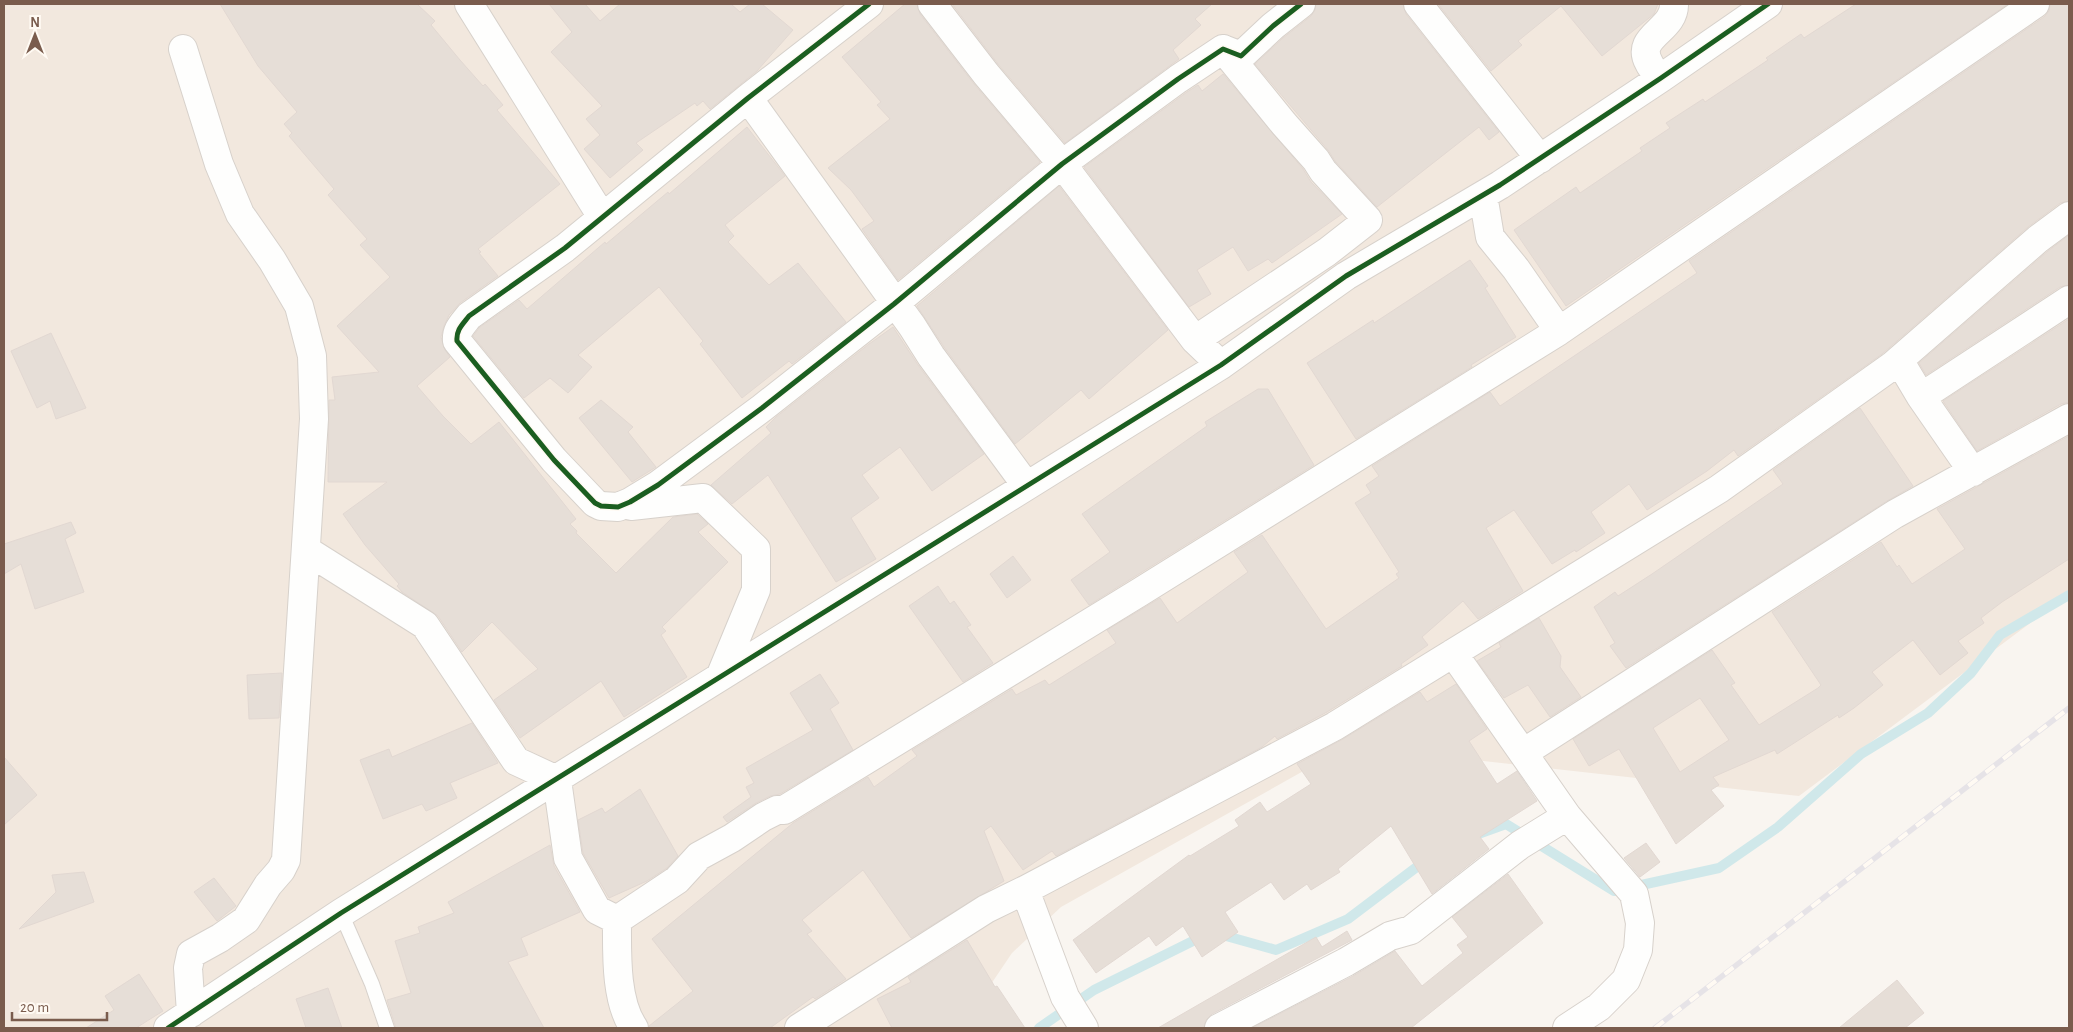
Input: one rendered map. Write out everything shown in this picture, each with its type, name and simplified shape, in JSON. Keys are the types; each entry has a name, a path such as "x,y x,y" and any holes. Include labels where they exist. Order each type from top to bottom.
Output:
{"street":[{"path":"469,4 602,217"},
{"path":"720,677 756,590 756,549 703,498 618,507 601,506 595,503 554,460 457,341 456,334 469,316 513,287 748,98 870,4"},
{"path":"932,4 986,74 1062,164 1195,340 1221,365"},
{"path":"1223,50 1241,56 1273,26 1301,4"},
{"path":"1418,4 1540,159"},
{"path":"1661,78 1648,63 1645,50 1648,41 1662,30 1674,12 1674,4"},
{"path":"168,1028 341,913 1221,365 1346,276 1540,159 1768,4"},
{"path":"617,920 677,880 698,856 732,838 763,817 777,810 784,810 991,684 1559,331 2035,4"},
{"path":"183,50 219,164 240,214 272,260 300,306 312,356 314,419 286,860 246,920 220,938 191,954 188,968 191,1013"},
{"path":"618,507 630,502 674,473 762,408 894,304 1062,164 1178,79 1223,50"},
{"path":"1195,340 1327,252 1368,220 1322,171 1316,160 1223,50"},
{"path":"748,98 894,304 1026,485"},
{"path":"1483,195 1490,237 1516,269 1559,331"},
{"path":"800,1028 986,909 1335,726 1719,489 1899,360 2038,239 2069,216"},
{"path":"1921,397 2069,300"},
{"path":"1899,360 1921,397 1973,472"},
{"path":"1523,753 1895,514 2069,418"},
{"path":"306,550 424,625 516,761 556,780"},
{"path":"1453,653 1568,816 1634,894 1640,923 1638,950 1626,980 1599,1007 1568,1028"},
{"path":"556,780 568,858 597,910 617,920"},
{"path":"1219,1028 1346,962 1390,936 1411,930 1520,845 1568,816"},
{"path":"1025,890 1065,997 1084,1028"},
{"path":"617,920 617,973 629,1021 634,1028"}],"lane":[{"path":"341,913 372,984 387,1028"}],"shaded area":[{"path":"4,4 2069,4 2069,594 1799,796 1348,746 1061,907 1012,953 985,993 949,1028 4,1028"}],"building":[{"path":"220,4 417,4 435,21 431,25 460,60 503,105 497,110 560,184 478,249 481,252 479,253 498,276 460,303 449,315 441,337 445,350 450,357 417,386 471,444 499,422 576,519 570,524 577,531 576,533 616,573 673,517 697,514 708,524 698,532 728,562 662,627 666,631 661,635 687,677 624,717 601,681 520,738 494,700 538,669 492,622 462,652 438,616 402,592 397,586 399,584 365,545 343,514 387,482 328,482 329,400 335,400 332,377 379,372 337,326 390,277 360,245 367,239 328,195 334,189 289,136 292,133 284,124 297,112 258,66"},
{"path":"549,4 585,4 600,21 620,4 731,4 740,12 750,4 762,4 793,30 757,71 710,109 703,101 697,106 695,103 636,143 643,150 610,178 584,149 600,135 586,119 602,106 551,52 572,32"},
{"path":"905,4 917,4 920,14 974,84 1040,162 898,280 862,229 874,221 851,190 828,168 890,119 877,105 881,102 842,57"},
{"path":"952,4 1212,4 1195,19 1201,25 1173,50 1179,59 1065,143 998,64"},
{"path":"1316,4 1403,4 1406,14 1499,132 1489,140 1479,127 1377,207 1335,161 1328,150 1255,64 1283,38 1311,16"},
{"path":"1438,4 1658,4 1654,14 1602,56 1561,6 1518,41 1522,45 1491,71"},
{"path":"1856,4 2008,4 1566,306 1514,230 1576,187 1580,193 1642,151 1640,148 1670,128 1666,123 1703,99 1705,102 1768,60 1766,58 1801,34 1804,38"},
{"path":"2050,4 2069,4 2069,201 2060,203 2028,227 1882,354 1738,456 1734,450 1707,471 1647,510 1629,484 1591,512 1605,533 1576,552 1575,550 1552,564 1514,510 1486,528 1523,591 1478,619 1463,601 1422,637 1428,645 1401,664 1402,666 1327,712 1277,739 1275,736 1262,747 1056,856 1052,851 1023,870 991,826 984,831 1004,881 911,938 863,870 802,920 812,931 807,934 846,979 815,999 813,997 770,1028 650,1028 649,1026 693,991 652,939 793,823 868,777 874,787 917,756 912,750 1012,689 1016,695 1045,680 1049,685 1116,643 1107,630 1160,598 1177,623 1248,572 1234,552 1262,535 1326,629 1399,578 1396,574 1399,572 1355,503 1371,493 1366,485 1379,476 1372,466 1490,392 1500,406 1697,273 1689,261 2044,17 2049,11"},
{"path":"1223,74 1303,169 1311,182 1342,214 1272,263 1268,259 1248,271 1233,247 1197,270 1211,294 1189,307 1084,167 1187,92 1198,85 1202,91"},
{"path":"747,127 785,176 725,225 734,236 728,242 769,285 798,263 846,322 792,364 789,361 742,398 700,344 703,341 659,287 578,355 592,367 568,393 550,378 524,398 473,336 480,327 519,300 527,309 605,242 606,244 668,192 669,194"},
{"path":"1059,186 1168,330 1089,399 1081,390 1015,444 944,347 917,306"},
{"path":"2069,235 2069,285 2060,287 1926,375 1919,363"},
{"path":"1470,260 1488,286 1485,288 1516,337 1471,365 1472,367 1356,439 1307,363 1373,320 1374,323"},
{"path":"2069,319 2069,402 2061,404 1977,451 1943,401"},
{"path":"893,327 918,365 984,454 932,491 900,447 862,475 879,498 851,518 876,559 836,582 768,475 732,504 711,485 771,433 766,427 776,417"},
{"path":"51,333 86,408 56,419 50,401 37,408 11,351"},
{"path":"1258,389 1268,389 1314,465 1089,605 1071,580 1110,552 1082,514 1207,426 1205,422"},
{"path":"601,400 633,427 628,432 656,467 632,482 579,418"},
{"path":"1860,408 1913,486 1626,668 1610,646 1615,643 1594,607 1615,592 1618,596 1652,574 1783,484 1773,470"},
{"path":"2069,436 2069,559 2002,602 1981,618 1984,623 1958,641 1968,653 1940,675 1913,640 1872,672 1883,685 1854,708 1839,718 1838,715 1777,754 1775,750 1713,777 1719,785 1711,790 1724,806 1676,844 1619,749 1589,766 1573,739 1712,650 1735,683 1731,685 1759,725 1818,688 1821,685 1772,612 1881,542 1897,567 1899,565 1912,584 1965,549 1937,509","holes":["1700,698 1729,740 1680,772 1653,728"]},
{"path":"71,522 76,533 65,539 84,592 35,609 21,564 4,574 4,544"},
{"path":"1013,556 1031,580 1007,598 990,574"},
{"path":"938,586 950,604 954,601 971,625 967,627 993,663 963,682 909,606"},
{"path":"1539,618 1561,656 1560,667 1581,697 1550,717 1528,685 1504,698 1477,661 1501,647 1499,643"},
{"path":"282,673 279,718 249,719 247,675"},
{"path":"820,674 839,703 830,709 853,750 780,794 770,796 756,803 727,822 723,817 751,797 746,787 754,783 746,768 813,730 790,693"},
{"path":"1456,684 1487,729 1469,741 1497,784 1517,771 1537,801 1480,837 1489,849 1432,894 1391,826 1338,869 1340,872 1311,890 1307,884 1284,900 1271,882 1225,912 1238,932 1202,957 1183,926 1156,946 1149,936 1096,973 1073,940 1189,855 1239,826 1235,820 1260,802 1267,812 1311,784 1297,764 1343,739 1420,692 1427,702"},
{"path":"472,723 498,763 450,783 457,798 426,811 422,804 383,819 360,760 389,749 392,757"},
{"path":"4,757 37,795 4,825"},
{"path":"640,789 678,856 667,868 647,881 609,898 583,853 578,820 602,808 605,813"},
{"path":"1646,843 1660,862 1640,877 1624,858"},
{"path":"550,845 554,866 580,912 521,938 528,955 508,962 544,1028 396,1028 387,1000 411,993 395,941 420,933 418,927 454,913 448,902"},
{"path":"84,872 94,902 19,929 56,892 52,875"},
{"path":"1508,874 1543,923 1411,1028 1252,1028 1353,976 1395,951 1422,986 1463,953 1457,945 1468,937 1452,917"},
{"path":"214,878 236,906 217,921 194,892"},
{"path":"1347,931 1352,940 1212,1014 1206,1020 1204,1028 1158,1028 1316,937 1322,947"},
{"path":"967,940 995,987 997,986 1025,1028 892,1028 877,999 911,982 908,977"},
{"path":"139,974 163,1011 136,1028 86,1028 114,1010 105,996"},
{"path":"1897,980 1924,1013 1905,1028 1839,1028"},
{"path":"328,988 342,1028 306,1028 296,999"}],"waterway":[{"path":"1481,833 1506,824 1614,891 1719,868 1778,827 1861,754 1928,713 1971,673 2000,635 2069,595"},
{"path":"1219,934 1276,950 1348,919 1426,860"},
{"path":"1039,1028 1094,990 1203,936"}],"railway":[{"path":"1655,1028 2069,708"}],"cycle path":[{"path":"869,4 748,98 565,248 469,316 460,328 457,334 457,341 554,460 595,503 601,506 618,507 658,485 762,408 894,304 1062,164 1178,79 1223,49 1241,56 1273,26 1301,4"},
{"path":"168,1028 341,913 1221,365 1346,276 1500,185 1768,4"}]}
